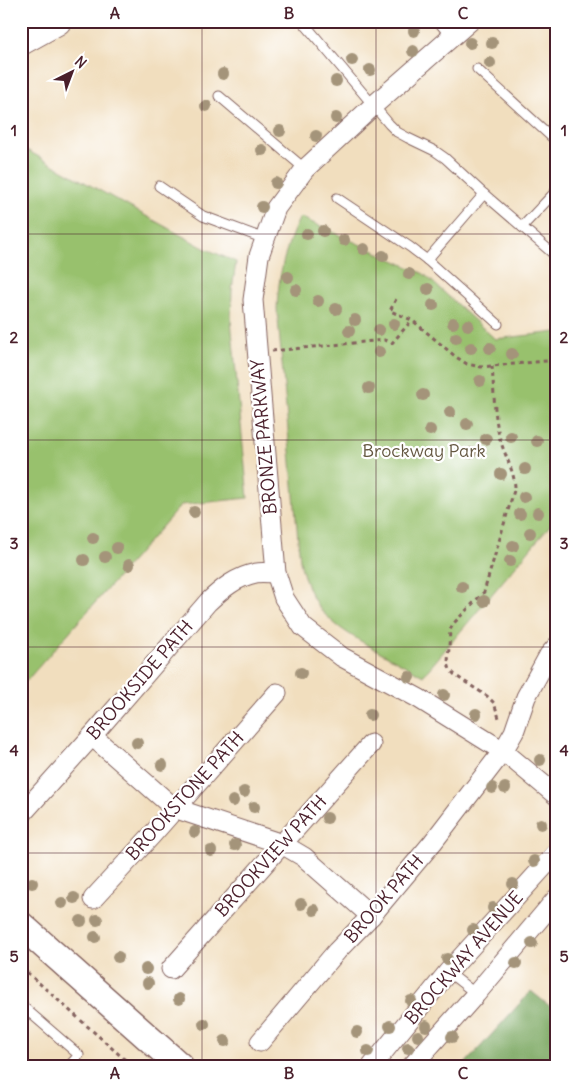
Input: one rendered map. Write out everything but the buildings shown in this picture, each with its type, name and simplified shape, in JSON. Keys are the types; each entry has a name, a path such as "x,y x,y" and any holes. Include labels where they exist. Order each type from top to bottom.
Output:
{"main road":[{"path":"21,41 57,21"}],"street":[{"name":"BRONZE PARKWAY","path":"470,21 305,168 276,208 258,256 253,300 276,573 284,598 303,627 342,657 418,698 502,751 557,796"},
{"name":"BROOKSIDE PATH","path":"21,815 222,588 249,575 276,573"},
{"name":"BROOK PATH","path":"260,1042 337,952 371,916 433,842 502,751 514,732 526,698 554,654"},
{"name":"BROOKSTONE PATH","path":"92,899 151,836 277,693"},
{"path":"92,736 174,808 282,844 304,857 371,916"},
{"name":"BROOKVIEW PATH","path":"171,969 371,744"},
{"name":"BROCKWAY AVENUE","path":"372,1066 448,972 557,852"},
{"name":"BROCKWAY AVENUE","path":"412,1066 557,898"},
{"path":"21,925 180,1066"}],"lane":[{"path":"438,21 451,37"},
{"path":"303,22 397,132 436,151 445,158 557,257"},
{"path":"477,69 557,142"},
{"path":"219,96 305,168"},
{"path":"159,186 203,216 265,239"},
{"path":"522,227 557,190"},
{"path":"427,260 484,194"},
{"path":"337,198 410,246 498,324"},
{"path":"448,972 476,994"},
{"path":"21,1005 79,1055 69,1066"}],"path":[{"path":"396,299 390,311 412,320 467,364 482,367 557,360"},
{"path":"257,352 384,340 392,343 412,320"},
{"path":"492,366 499,433 515,487 484,592 453,624 450,630 448,663 450,670 456,676 487,696 494,703 500,723"},
{"path":"21,967 132,1066"}],"green space":[{"path":"21,147 204,248 236,262 232,290 231,320 248,498 181,505 21,687"},
{"name":"Brockway Park","path":"300,217 424,274 495,339 557,332 557,517 423,676 358,640 334,623 316,604 304,578 300,561 277,309 283,262 290,239"},
{"path":"531,991 557,1012 557,1066 463,1066"}]}
